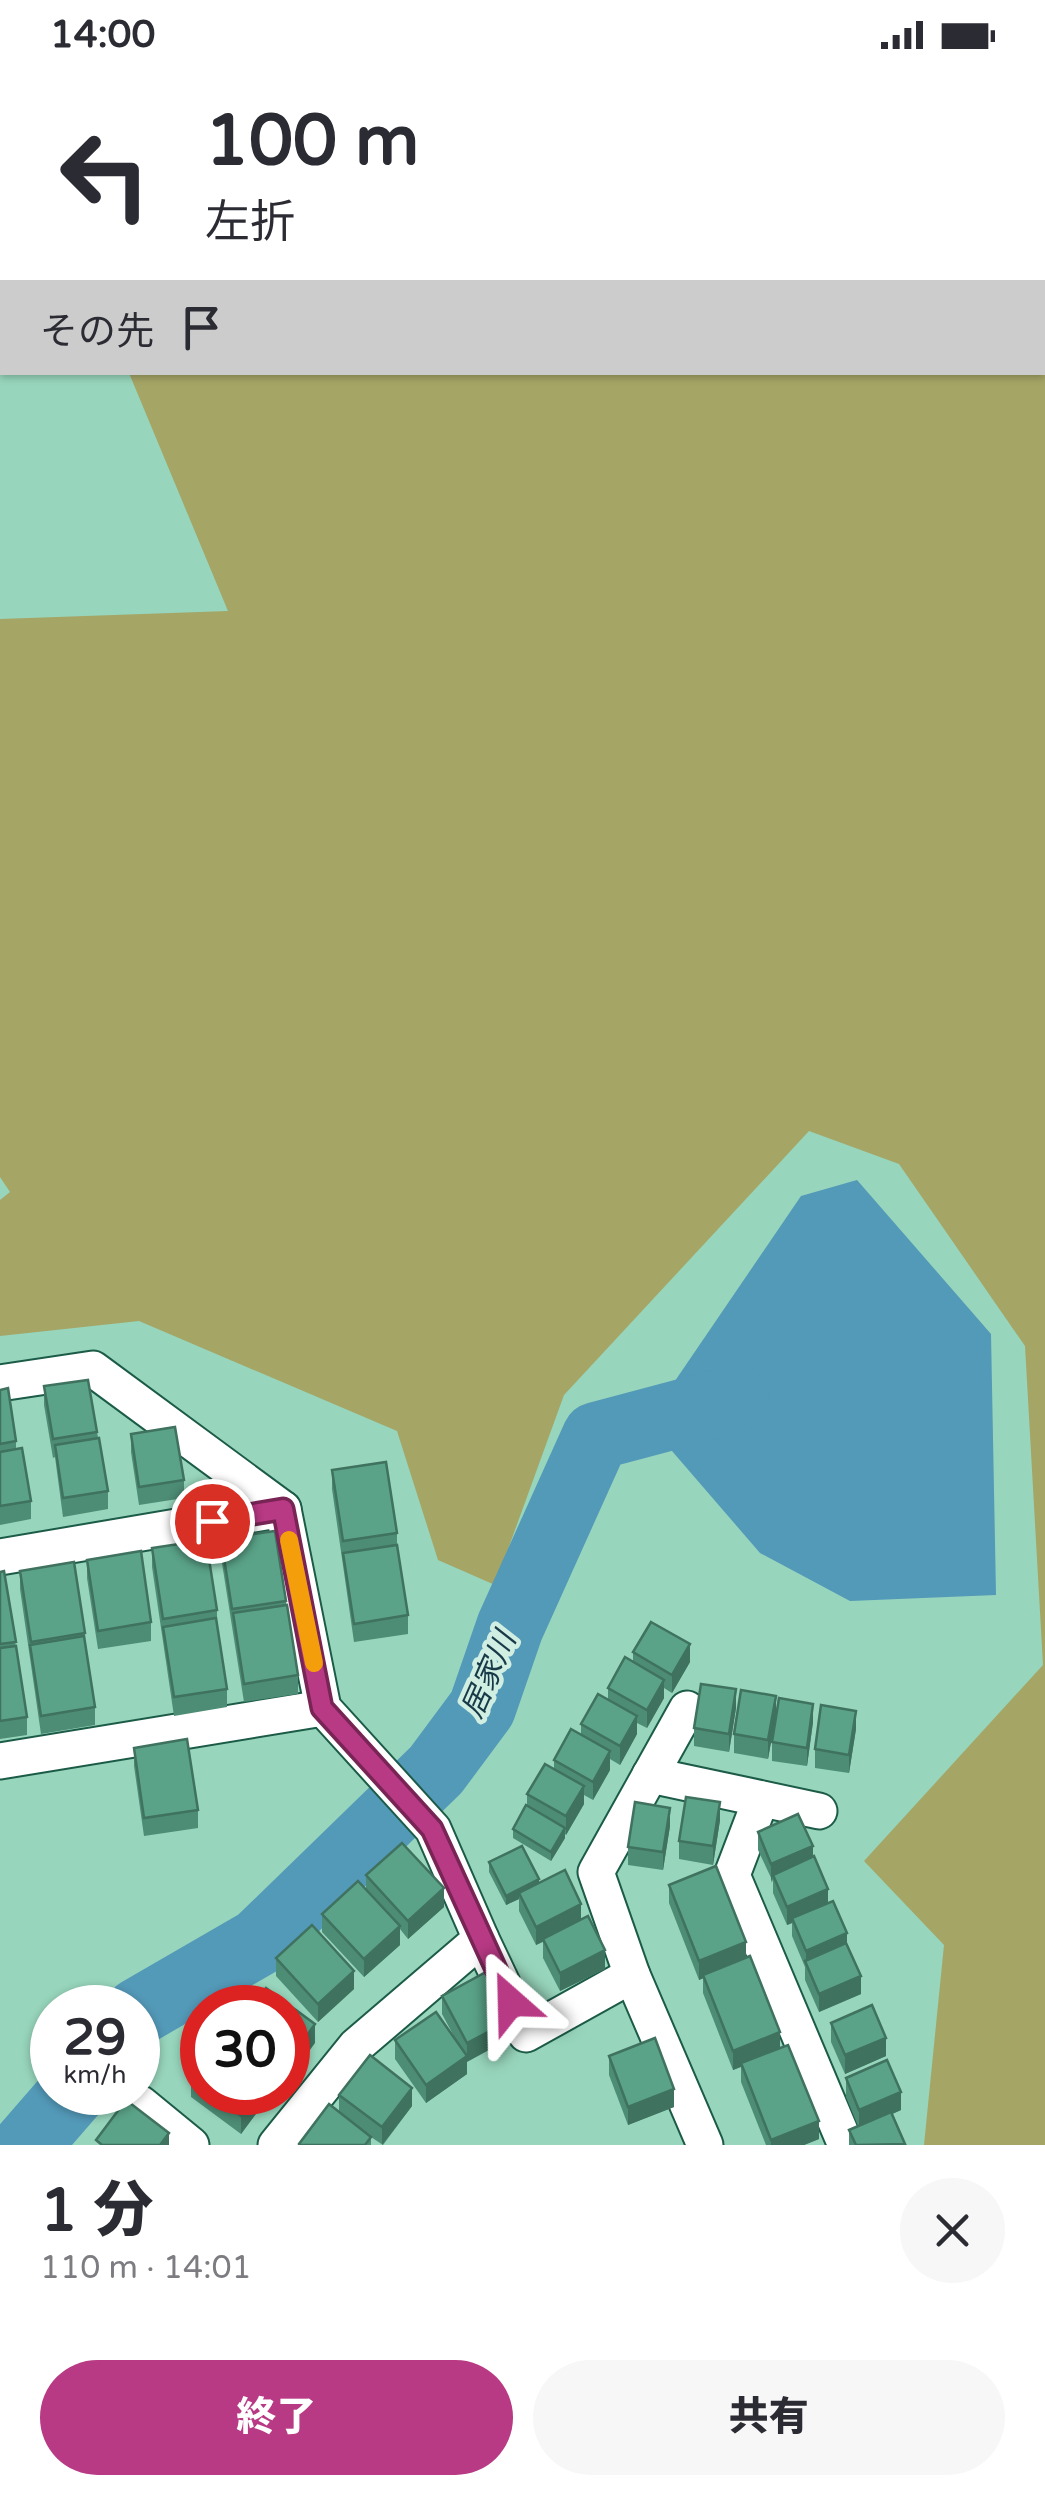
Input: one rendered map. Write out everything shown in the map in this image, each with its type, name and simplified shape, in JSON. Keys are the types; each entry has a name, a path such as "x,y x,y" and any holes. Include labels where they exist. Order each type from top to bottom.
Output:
{"street":[{"path":"0,1383 92,1369 283,1509 322,1708 432,1829 526,2034 632,1976"},
{"path":"0,1557 283,1509"},
{"path":"0,1761 322,1708"},
{"path":"686,1709 596,1872 632,1976 705,2145"},
{"path":"650,1775 819,1812"},
{"path":"760,1799 732,1875 842,2136"},
{"path":"276,2145 356,2046 482,1939"},
{"path":"154,2115 191,2145"}],"shaded area":[{"path":"130,375 1045,375 1045,2145 924,2145 944,1945 864,1861 1043,1665 1025,1346 899,1164 809,1131 564,1395 495,1585 438,1560 397,1431 139,1321 0,1336 0,1200 10,1192 0,1177 0,619 228,611"}],"water":[{"path":"857,1180 991,1334 996,1595 850,1601 760,1553 647,1422 801,1196"}],"building":[{"path":"88,1380 97,1432 53,1439 44,1386"},
{"path":"8,1388 16,1441 0,1444 0,1390"},
{"path":"175,1427 184,1480 139,1487 131,1434"},
{"path":"99,1438 108,1491 63,1498 55,1445"},
{"path":"22,1448 31,1501 0,1506 0,1452"},
{"path":"386,1462 397,1533 343,1541 332,1470"},
{"path":"275,1531 286,1601 232,1609 221,1539"},
{"path":"206,1540 217,1610 163,1619 152,1548"},
{"path":"397,1545 408,1615 354,1624 343,1553"},
{"path":"141,1551 151,1622 98,1631 87,1560"},
{"path":"74,1562 85,1633 31,1642 20,1571"},
{"path":"4,1571 16,1642 0,1644 0,1572"},
{"path":"287,1605 298,1675 244,1684 233,1613"},
{"path":"216,1618 227,1689 174,1697 163,1627"},
{"path":"651,1622 690,1644 672,1675 633,1652"},
{"path":"84,1636 95,1707 41,1716 30,1645"},
{"path":"16,1646 27,1717 0,1721 0,1648"},
{"path":"625,1657 664,1680 647,1710 608,1688"},
{"path":"701,1684 736,1689 729,1734 694,1728"},
{"path":"741,1690 776,1696 768,1740 734,1734"},
{"path":"598,1694 637,1716 620,1746 581,1724"},
{"path":"779,1698 813,1704 807,1748 772,1742"},
{"path":"821,1705 856,1711 849,1755 815,1749"},
{"path":"571,1729 610,1751 593,1782 554,1760"},
{"path":"187,1739 198,1810 144,1818 134,1748"},
{"path":"545,1764 584,1786 566,1816 527,1794"},
{"path":"686,1797 720,1802 713,1846 679,1841"},
{"path":"635,1802 670,1808 663,1852 628,1847"},
{"path":"526,1805 565,1828 551,1852 513,1829"},
{"path":"798,1814 813,1846 771,1864 758,1832"},
{"path":"402,1843 444,1888 408,1921 366,1875"},
{"path":"522,1846 539,1879 506,1896 489,1862"},
{"path":"814,1856 828,1889 787,1907 773,1875"},
{"path":"716,1866 746,1942 699,1961 669,1885"},
{"path":"565,1870 581,1904 536,1927 519,1893"},
{"path":"358,1881 400,1926 364,1959 322,1914"},
{"path":"833,1901 847,1933 806,1951 792,1918"},
{"path":"588,1916 605,1950 560,1973 543,1939"},
{"path":"312,1925 354,1971 318,2004 310,1995 310,1985 301,1985 276,1958"},
{"path":"846,1943 861,1976 819,1994 805,1961"},
{"path":"750,1956 780,2032 733,2051 703,1975"},
{"path":"486,1972 511,2020 467,2043 442,1996"},
{"path":"872,2005 886,2038 845,2055 831,2023"},
{"path":"436,2012 467,2056 426,2085 395,2040"},
{"path":"655,2038 674,2089 628,2107 609,2056"},
{"path":"788,2045 819,2121 771,2140 741,2063"},
{"path":"370,2055 412,2088 382,2127 339,2095"},
{"path":"887,2060 901,2092 859,2110 846,2078"},
{"path":"329,2104 371,2137 365,2145 299,2144"},
{"path":"891,2112 905,2144 856,2145 849,2130"},
{"path":"115,2115 146,2115 169,2133 160,2145 102,2145 96,2140"}],"waterway":[{"name":"居家川","path":"160,1999 259,1942 436,1770 482,1708 510,1627 596,1436 735,1399"},
{"name":"居家川","path":"27,2145 53,2115"}],"slow traffic":[{"path":"289,1540 314,1663"}],"route":[{"path":"212,1521 283,1509 322,1708 432,1829 511,2002"}]}
